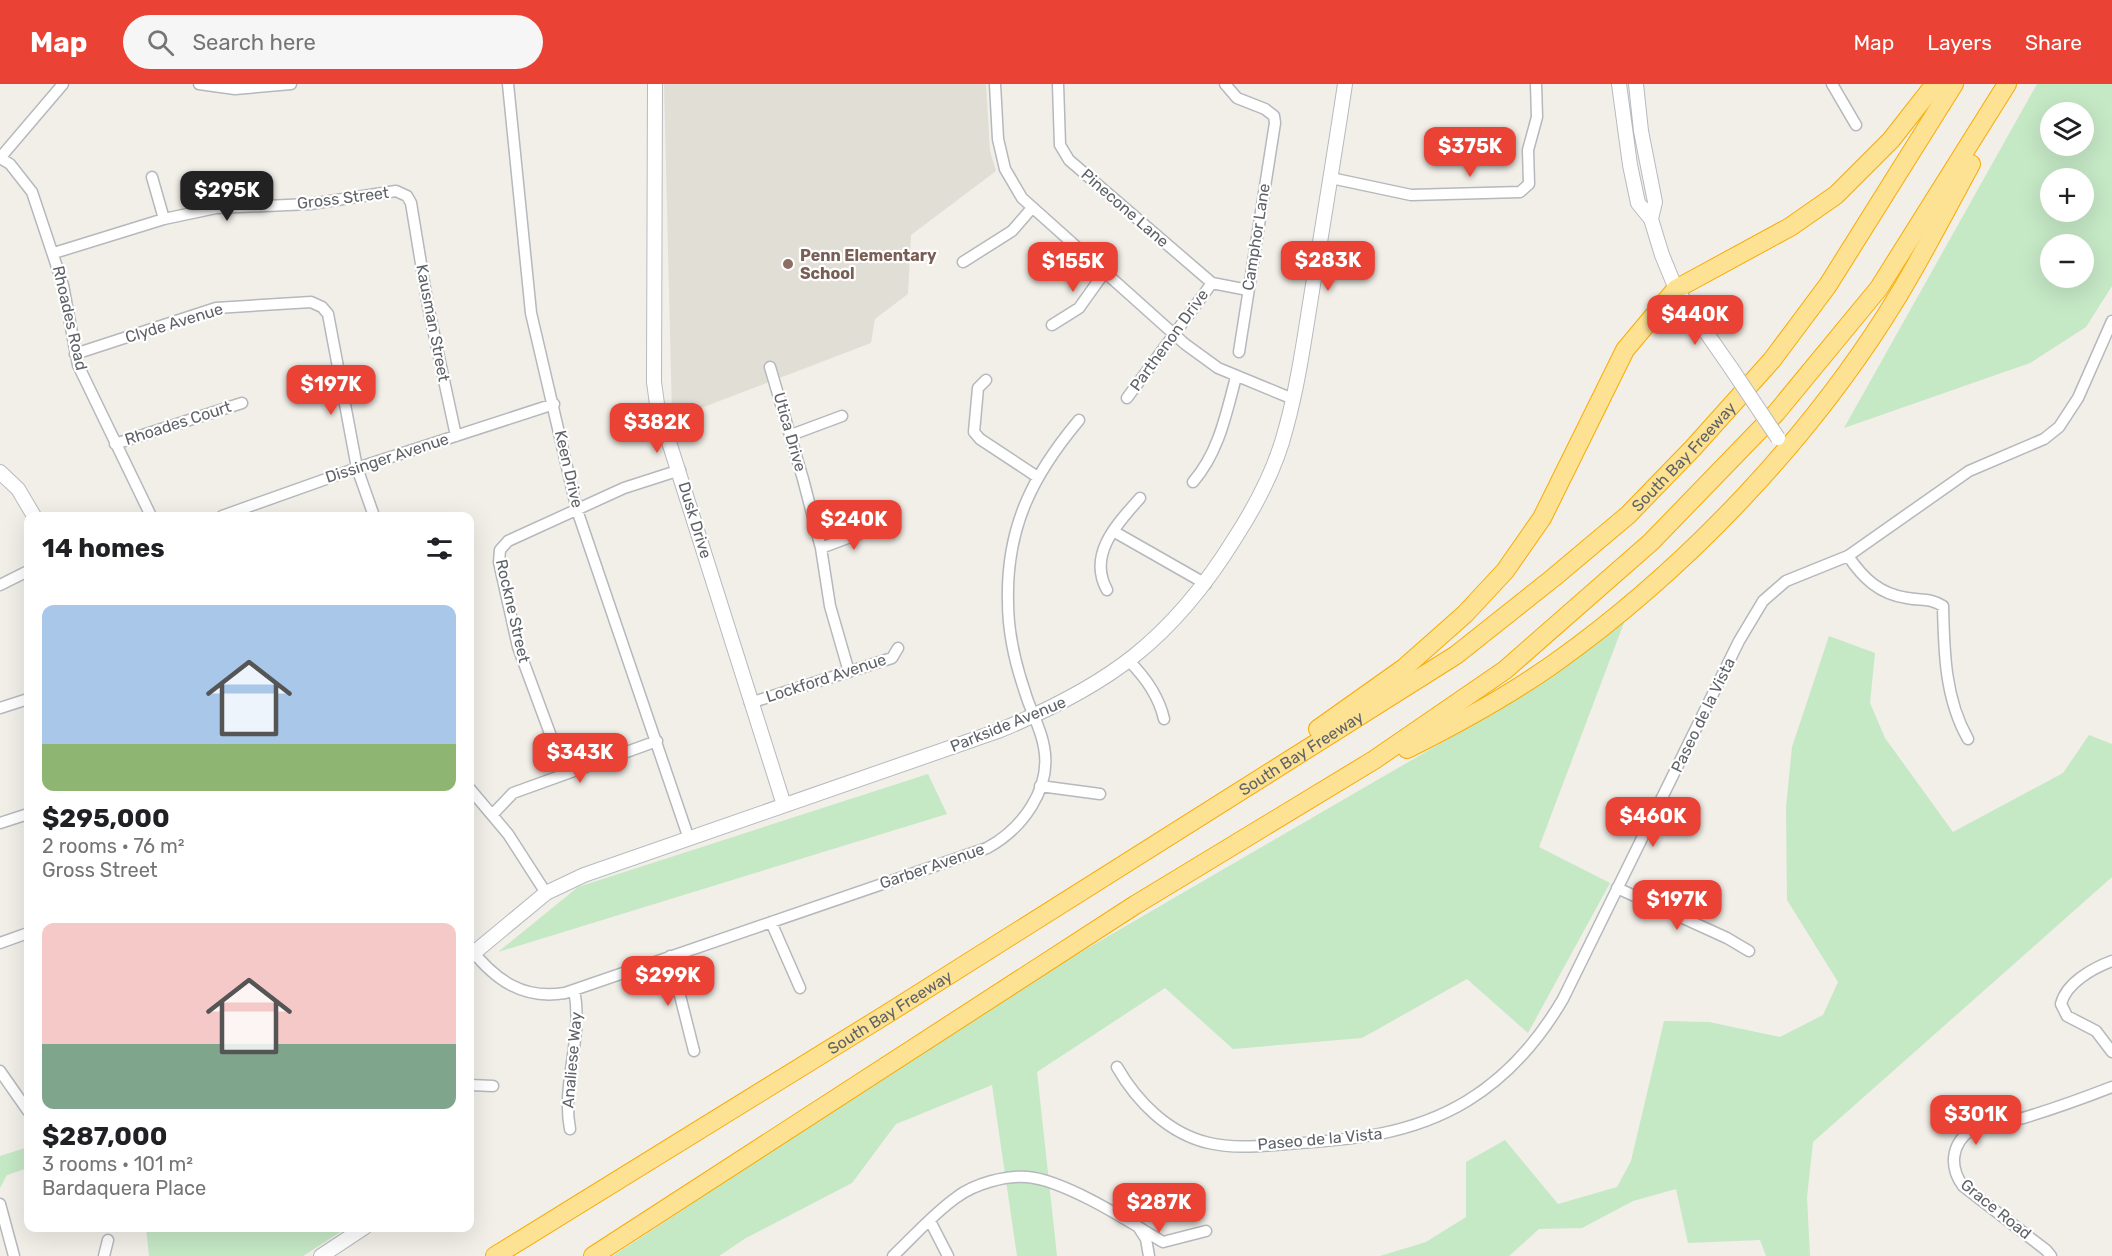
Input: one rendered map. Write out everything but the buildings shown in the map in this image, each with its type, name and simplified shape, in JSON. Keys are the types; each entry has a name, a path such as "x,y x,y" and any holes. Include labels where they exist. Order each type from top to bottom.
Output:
{"highway":[{"path":"1191,822 1404,668 1465,614 1505,571 1542,518 1625,350 1676,289 1790,227 1836,195 1891,140 1935,84"},
{"name":"South Bay Freeway","path":"495,1256 1456,655 1554,578 1628,515 1693,448 1772,360 1828,285 1954,84"},
{"path":"593,1256 1135,905 1374,760 1505,670 1651,542 1768,421 1880,288 2007,84"},
{"path":"1374,760 1404,751 1458,723 1552,665 1643,593 1728,511 1782,444 1829,396 1898,297 2017,84"}],"main road":[{"name":"Dusk Drive","path":"654,84 654,382 657,404 680,470 750,703 784,805"},
{"name":"Parkside Avenue","path":"474,950 546,893 584,875 1034,717 1067,701 1129,661 1185,610 1206,584 1264,490 1286,428 1331,178 1345,84"},
{"path":"1619,84 1629,165 1638,203 1651,219 1676,289 1782,444"},
{"path":"1636,84 1641,131 1655,202 1651,219"},
{"path":"0,472 18,489 32,512"},
{"path":"321,1256 357,1232"}],"street":[{"path":"0,158 63,84"},
{"path":"199,84 235,89 291,84"},
{"name":"Keen Drive","path":"508,84 531,313 577,510 689,839"},
{"path":"995,84 998,139 1005,169 1022,198 1104,273 1218,368 1293,399"},
{"name":"Pinecone Lane","path":"1058,84 1060,145 1069,160 1212,283 1248,290"},
{"name":"Camphor Lane","path":"1224,84 1237,98 1265,109 1274,116 1275,123 1239,352"},
{"path":"1331,178 1411,195 1520,192 1529,184 1528,150 1537,117 1536,84"},
{"path":"1832,84 1856,125"},
{"name":"Rhoades Road","path":"0,158 10,164 32,192 54,253 63,285 75,354 87,387 149,512"},
{"path":"152,177 164,219"},
{"name":"Gross Street","path":"54,253 164,219 216,208 310,204 396,191 407,196 412,209"},
{"path":"963,262 1011,231 1032,208"},
{"name":"Kausman Street","path":"412,209 428,306 456,436"},
{"path":"1052,325 1079,309 1104,273"},
{"name":"Parthenon Drive","path":"1127,398 1173,332 1212,283"},
{"name":"Clyde Avenue","path":"75,354 216,308 311,302 322,307 328,314 357,468"},
{"name":"Paseo de la Vista","path":"1116,1067 1132,1091 1151,1112 1174,1128 1210,1144 1263,1146 1350,1140 1385,1134 1419,1124 1452,1109 1482,1091 1509,1069 1533,1043 1563,999 1739,641 1763,602 1786,581 1848,556 1969,471 2044,439 2059,427 2078,398 2112,321"},
{"name":"Utica Drive","path":"770,367 792,435 821,548 830,606 849,672"},
{"path":"1193,482 1206,466 1217,442 1236,377"},
{"path":"986,380 978,388 974,432 980,439 1036,476"},
{"name":"Rhoades Court","path":"115,444 242,403"},
{"name":"Dissinger Avenue","path":"233,512 357,468 554,404"},
{"path":"792,435 842,416"},
{"name":"Garber Avenue","path":"474,955 497,978 522,991 548,995 574,990 987,848 1020,822 1041,786 1044,746 1012,643 1008,601 1013,544 1036,476 1079,420"},
{"path":"357,468 373,512"},
{"path":"577,510 624,488 680,470"},
{"path":"1107,590 1100,568 1105,543 1140,498"},
{"name":"Rockne Street","path":"565,774 518,647 499,562 500,550 508,541 577,510"},
{"path":"821,548 878,527"},
{"path":"1113,531 1206,584"},
{"path":"1848,556 1861,575 1889,594 1909,599 1930,598 1943,606 1944,660 1956,717 1968,739"},
{"path":"0,585 24,573"},
{"name":"Lockford Avenue","path":"750,703 892,658 898,648"},
{"path":"1129,661 1142,675 1161,707 1164,719"},
{"path":"0,708 24,700"},
{"path":"492,815 513,793 657,741"},
{"path":"1041,786 1100,794"},
{"path":"474,794 508,834 546,893"},
{"path":"0,823 24,815"},
{"path":"1617,888 1727,938 1749,951"},
{"path":"771,922 800,988"},
{"path":"0,943 24,934"},
{"path":"670,956 694,1051"},
{"path":"2112,961 2083,976 2065,994 2061,1004 2067,1016 2096,1031 2112,1052"},
{"name":"Analiese Way","path":"570,1129 566,1109 578,1025 574,990"},
{"path":"0,1071 24,1104"},
{"path":"474,1085 493,1086"},
{"name":"Grace Road","path":"2051,1256 1963,1186 1957,1178 1953,1165 1954,1153 1970,1131 1976,1128 2014,1120 2112,1087"},
{"path":"893,1256 957,1196 978,1186 1017,1177 1029,1177 1055,1183 1163,1242 1206,1231"},
{"path":"0,1204 14,1256"},
{"path":"930,1221 948,1256"},
{"path":"1137,1226 1146,1239 1149,1256"},
{"path":"104,1256 108,1240"}],"shaded area":[{"name":"Penn Elementary School","path":"664,84 986,84 990,151 996,171 911,235 908,294 875,319 871,343 701,408 672,416"}],"green space":[{"path":"2037,84 2112,84 2112,286 2086,327 2030,363 1844,428"},
{"path":"1625,620 1539,847 1610,883 1528,1033 1467,979 1362,1038 1233,1049 1165,988 1037,1072 1057,1256 1017,1256 992,1085 896,1124 852,1183 746,1238 719,1256 613,1256 1012,992 1460,732"},
{"path":"1829,636 1875,653 1870,703 1885,738 1953,832 2063,773 2089,735 2112,744 2112,877 1813,1142 1807,1197 1810,1256 1766,1256 1760,1240 1688,1243 1676,1189 1633,1201 1582,1228 1539,1229 1509,1256 1380,1256 1426,1242 1466,1217 1466,1162 1505,1140 1558,1204 1617,1187 1631,1161 1664,1021 1709,1022 1780,1037 1823,1015 1838,982 1787,900 1786,807 1792,747"},
{"path":"928,774 947,814 498,952 578,887"},
{"path":"24,1148 24,1169 7,1175 0,1188 0,1156"},
{"path":"147,1232 340,1232 303,1256 149,1256"}],"place":[{"name":"Penn Elementary School","path":"788,264"}]}
